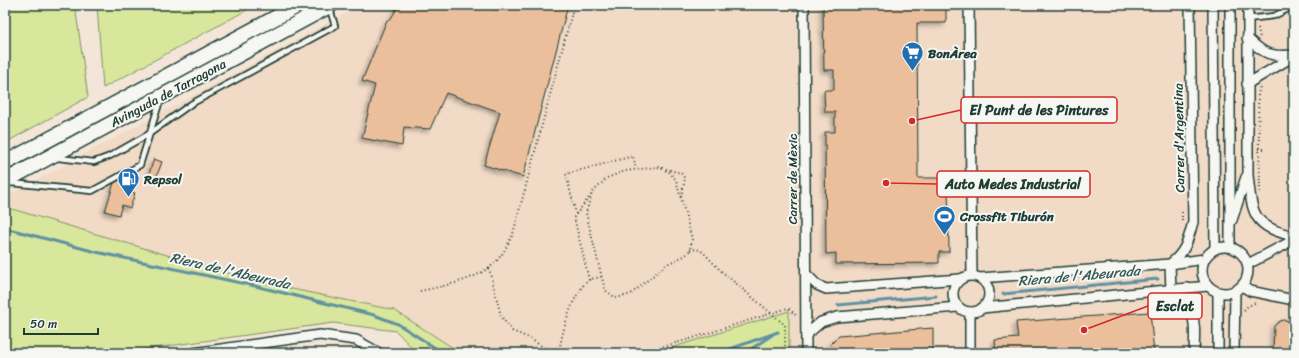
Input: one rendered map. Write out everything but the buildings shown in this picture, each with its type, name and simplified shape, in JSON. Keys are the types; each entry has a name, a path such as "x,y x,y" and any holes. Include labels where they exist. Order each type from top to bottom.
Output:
{"main road":[{"name":"Avinguda de Tarragona","path":"5,163 299,5"},
{"name":"Avinguda de Tarragona","path":"5,182 330,6"}],"street":[{"name":"Carrer de Mèxic","path":"804,5 806,353"},
{"path":"969,5 976,277"},
{"name":"Carrer d'Argentina","path":"1170,264 1180,257 1188,242 1193,222 1190,5"},
{"path":"1213,5 1215,249"},
{"path":"1230,5 1230,247"},
{"path":"1248,5 1248,172 1251,202 1254,214 1268,228 1278,233 1294,236"},
{"path":"1247,38 1261,52 1275,56 1294,55"},
{"path":"1247,84 1294,55"},
{"path":"1230,227 1248,172"},
{"path":"1248,264 1294,240"},
{"path":"806,274 817,285 826,289 1170,264 1204,259 1215,249 1230,247 1241,253 1248,264 1247,279 1238,289 1226,294 1218,293 1208,286 1203,278 1202,268 1204,259"},
{"path":"1170,264 1171,291"},
{"path":"976,277 986,283 989,293 988,300 982,308"},
{"path":"958,307 952,295 953,289 960,279"},
{"path":"806,335 820,322 837,317 958,307 970,312 982,308 1171,291 1208,286"},
{"path":"1238,289 1294,300"},
{"path":"1234,353 1238,289"},
{"path":"1171,291 1184,301 1193,313 1194,353"},
{"path":"1218,293 1218,353"},
{"path":"970,312 970,353"},
{"path":"193,353 320,335 356,340 379,353"}],"lane":[{"path":"46,159 65,158 94,162 110,156 149,134 191,104 335,26 330,6"},
{"path":"1248,19 1274,16 1294,6"},
{"path":"5,182 92,191 140,165 159,104 159,98"}],"path":[{"path":"420,291 447,286 489,268 499,259 513,234 574,5"},
{"path":"1258,19 1259,33 1263,42"},
{"path":"1260,194 1258,95 1262,83"},
{"path":"576,214 566,174 633,156 636,169"},
{"path":"592,193 586,213 605,290 616,298 631,294 667,264 686,255 690,250 692,240 676,180 669,172 658,167"},
{"path":"589,280 574,218 592,193 607,178 636,169 658,167 681,172 685,180 681,198"},
{"path":"1182,210 1182,226"},
{"path":"690,250 697,249 703,252 720,270 772,312 785,325 785,353"},
{"path":"489,268 500,316 512,331 528,338 552,353"},
{"path":"559,353 560,343 574,300 589,280 602,277"},
{"path":"1242,316 1248,306 1259,301"},
{"path":"640,353 788,308 798,317 806,316"}],"shaded area":[{"path":"361,5 1294,5 1294,353 789,353 789,311 655,353 461,353 394,310 258,282 5,207 5,197"}],"green space":[{"path":"5,5 75,5 88,97 5,143"},
{"path":"97,5 249,5 247,10 103,88"},
{"path":"5,207 258,282 394,310 461,353 417,353 396,331 333,323 118,353 5,353"},
{"path":"789,311 789,353 655,353"}],"waterway":[{"name":"Riera de l'Abeurada","path":"5,228 96,252 255,286 374,315 398,324 443,353"},
{"name":"Riera de l'Abeurada","path":"1003,294 1158,279"},
{"name":"Riera de l'Abeurada","path":"838,305 936,296"},
{"name":"Riera de l'Abeurada","path":"719,353 778,332"},
{"path":"745,353 772,335"}],"place":[{"name":"BonÀrea","path":"912,72"},
{"name":"El Punt de les Pintures","path":"912,121"},
{"name":"Auto Medes Industrial","path":"886,183"},
{"name":"Repsol","path":"129,198"},
{"name":"Crossfit Tiburón","path":"944,236"},
{"name":"Esclat","path":"1084,330"}]}
